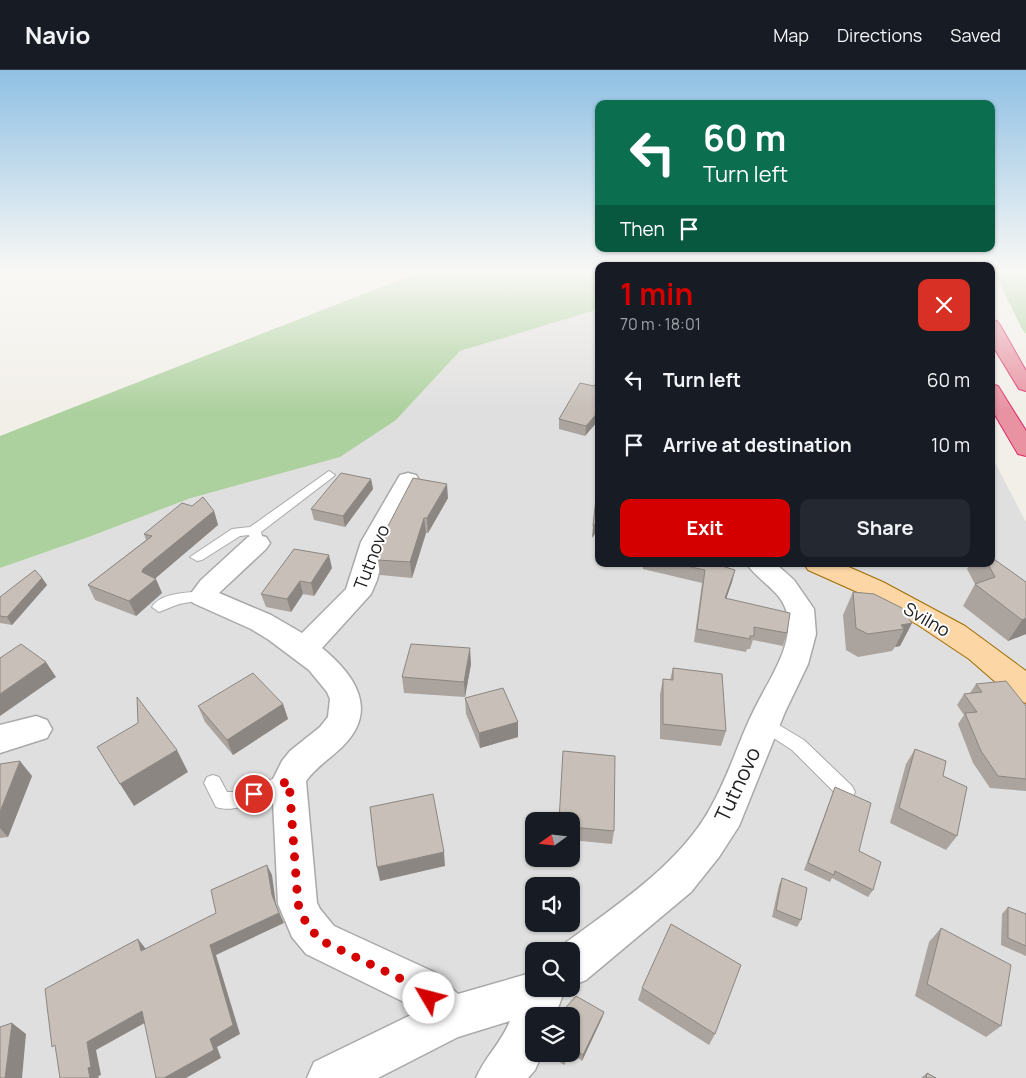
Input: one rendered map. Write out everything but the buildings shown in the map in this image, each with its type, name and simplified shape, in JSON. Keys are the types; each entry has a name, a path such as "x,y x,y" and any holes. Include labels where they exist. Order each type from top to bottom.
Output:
{"highway":[{"path":"995,333 1009,360 1026,385"},
{"path":"995,397 1026,449"}],"main road":[{"name":"Svilno","path":"828,567 875,590 977,648 1026,690"}],"street":[{"name":"Tutnovo","path":"304,649 357,594 364,580 374,542 408,480"},
{"path":"255,537 203,596 267,625 304,649 330,674 345,692 346,712 337,730 326,743 296,767 289,781 298,904 306,923 320,940 418,987 451,1018"},
{"name":"Tutnovo","path":"580,959 678,879 706,845 726,815 764,723 793,664 802,634 800,609 785,586 763,567"},
{"path":"0,739 36,729"},
{"name":"Tutnovo","path":"330,1078 451,1018 525,991"},
{"path":"499,1078 519,1054 546,997"}],"lane":[{"path":"197,558 238,532 255,537 262,522 329,475"},
{"path":"159,607 176,599 203,596"},
{"path":"764,723 798,745 846,792"},
{"path":"213,783 222,801 237,800 289,781"}],"shaded area":[{"path":"572,317 595,317 595,567 995,567 995,463 1026,522 1026,1078 0,1078 0,568 86,538 396,420 460,351"}],"green space":[{"path":"305,317 572,317 460,351 396,420 340,457 191,498 0,568 0,436"},
{"path":"1016,317 1026,317 1026,334"}],"route":[{"path":"254,794 289,781 298,904 306,923 320,940 418,987 429,998"}]}
